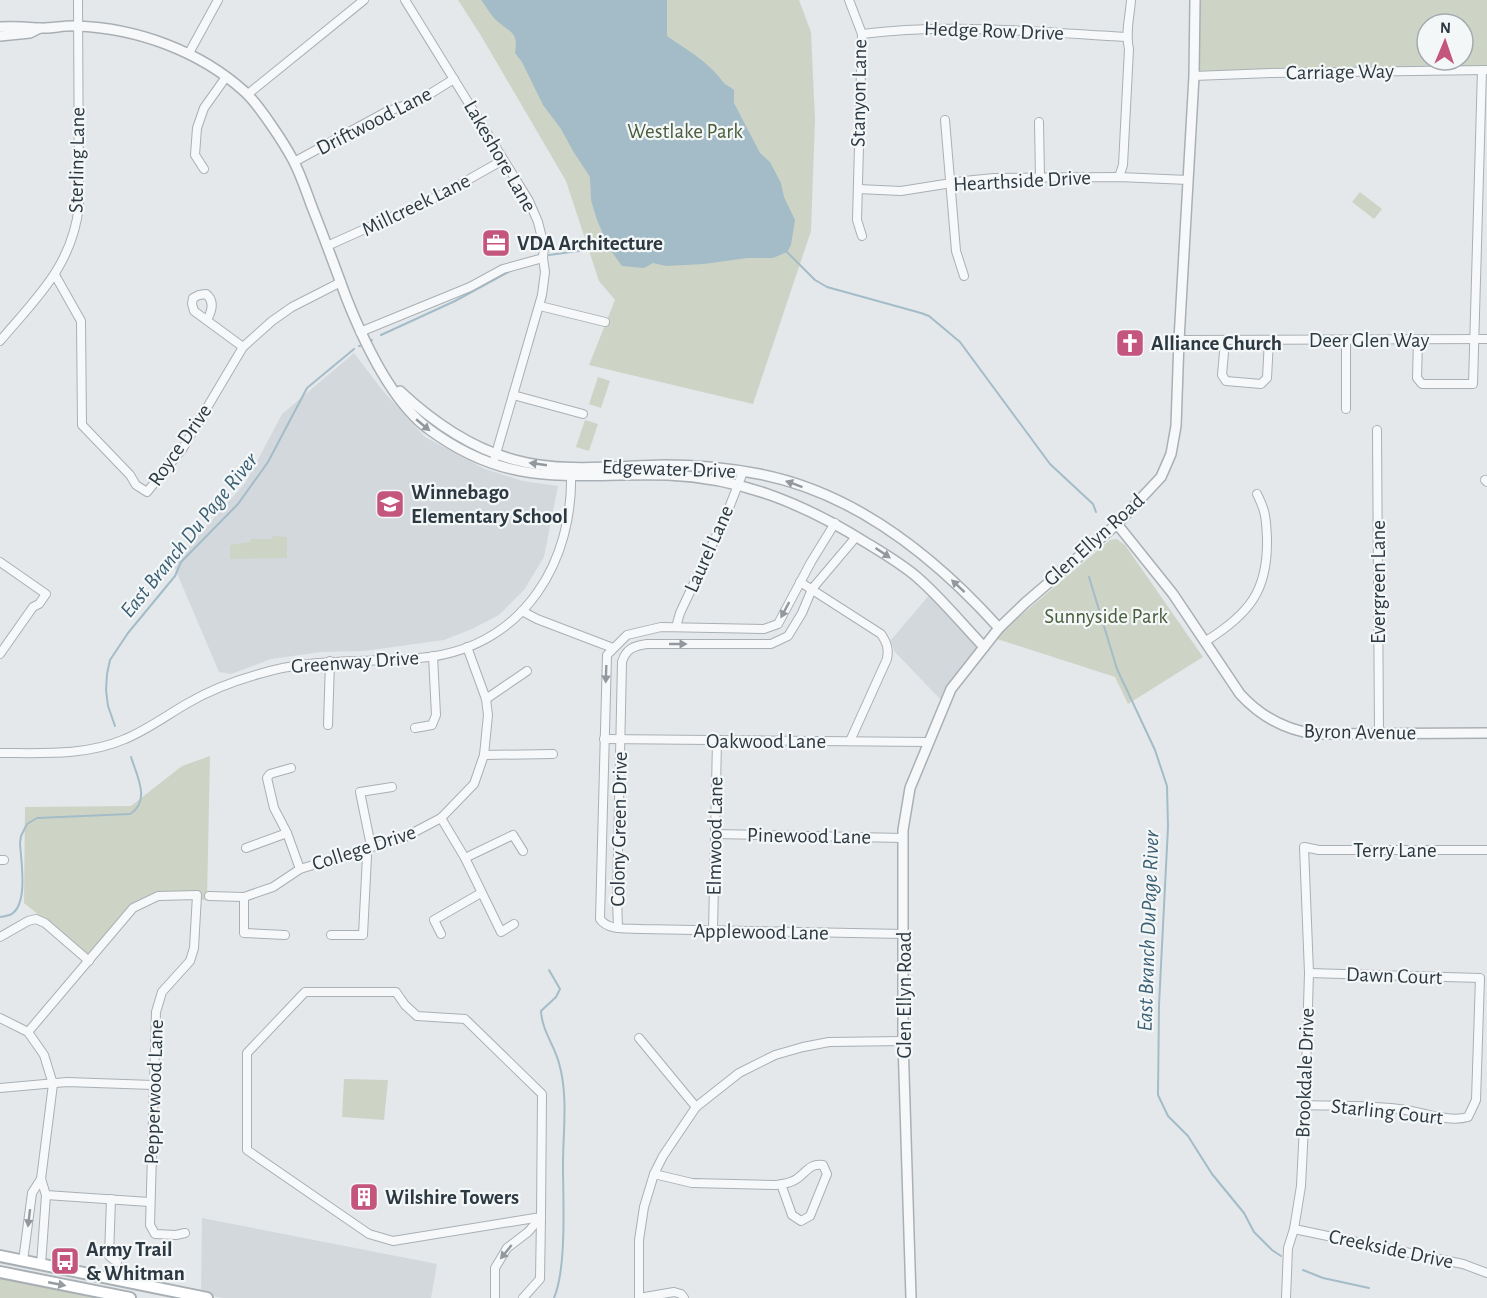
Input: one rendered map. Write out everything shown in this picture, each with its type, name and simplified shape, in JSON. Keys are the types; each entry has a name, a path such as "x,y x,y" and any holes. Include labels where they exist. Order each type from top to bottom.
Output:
{"main road":[{"path":"0,1256 207,1298"},
{"path":"0,1272 129,1298"}],"street":[{"name":"Sterling Lane","path":"0,341 55,276 70,245 79,206 78,0"},
{"path":"189,53 218,0"},
{"path":"248,94 364,0"},
{"name":"Lakeshore Lane","path":"405,0 534,211 544,246 545,272 540,306 493,464"},
{"name":"Stanyon Lane","path":"849,0 862,34 857,219 862,236"},
{"path":"1119,177 1123,165 1129,49 1126,37 1130,22 1131,0"},
{"name":"Glen Ellyn Road","path":"911,1298 903,1041 903,838 910,788 951,689 999,628 1117,524 1161,477 1171,454 1176,426 1194,76 1195,0"},
{"name":"Edgewater Drive","path":"0,27 78,26 124,32 158,41 189,53 248,94 294,162 360,332 387,380 410,412 427,429 474,458 512,471 571,477 670,475 738,485 801,506 835,522 917,577 984,648"},
{"name":"Hedge Row Drive","path":"862,34 925,27 1043,31 1126,37"},
{"name":"Edgewater Drive","path":"0,36 30,33 39,28"},
{"path":"1418,340 1417,378 1422,384 1473,384 1484,70"},
{"name":"Carriage Way","path":"1194,76 1484,70"},
{"path":"204,169 195,155 197,128 204,108 226,77"},
{"name":"Driftwood Lane","path":"294,162 386,112 420,99 454,79"},
{"path":"945,120 956,251 964,276"},
{"path":"1039,122 1040,178"},
{"name":"Millcreek Lane","path":"327,246 433,199 503,160"},
{"name":"Hearthside Drive","path":"858,189 902,191 993,178 1119,177 1188,180"},
{"path":"360,332 470,286 503,269 543,258"},
{"name":"Royce Drive","path":"55,276 81,321 82,425 130,475 136,485 147,492 183,448 243,347 272,321 292,307 341,282"},
{"path":"540,306 605,322"},
{"path":"207,320 243,347"},
{"name":"Deer Glen Way","path":"1179,340 1487,339"},
{"path":"1225,340 1222,375 1226,381 1261,384 1267,378 1269,340"},
{"path":"1346,340 1346,409"},
{"name":"Edgewater Drive","path":"387,380 434,422 477,447 516,461 570,466 702,466 760,474 794,483 884,525 927,558 999,628"},
{"path":"513,395 583,414"},
{"name":"Evergreen Lane","path":"1377,430 1379,734"},
{"name":"Greenway Drive","path":"0,753 77,752 104,746 125,739 189,702 232,682 282,668 330,661 432,656 466,647 498,631 522,611 544,583 561,549 568,520 570,466"},
{"name":"Laurel Lane","path":"676,627 680,613 727,513 742,472"},
{"path":"1206,641 1235,622 1254,600 1262,584 1266,567 1266,512 1257,494"},
{"path":"522,611 613,648 627,635 661,627 764,629 778,624 835,522"},
{"name":"Byron Avenue","path":"1117,524 1157,573 1206,641 1240,694 1257,711 1279,725 1315,734 1487,733"},
{"name":"Colony Green Drive","path":"613,648 606,663 600,919 604,924 618,928 620,740 622,662 625,652 636,646 647,644 771,644 788,636 802,613 812,589 856,537"},
{"path":"0,562 46,594 0,654"},
{"path":"800,582 881,634 888,650 887,659 850,741"},
{"name":"College Drive","path":"209,896 244,897 273,886 300,869 405,837 441,818 474,784 484,755 488,715 486,699 466,647"},
{"path":"415,728 432,725 436,715 432,656"},
{"path":"328,725 330,661"},
{"path":"486,699 527,671"},
{"name":"Oakwood Lane","path":"604,740 928,742"},
{"name":"Elmwood Lane","path":"713,932 717,741"},
{"path":"484,755 553,754"},
{"path":"291,768 270,774 267,778 274,808 287,833 300,869"},
{"path":"331,935 363,935 368,847 360,792 392,787"},
{"path":"441,818 465,858 501,932 514,924"},
{"path":"246,848 287,833"},
{"name":"Pinewood Lane","path":"715,834 903,838"},
{"path":"465,858 513,835 523,851"},
{"name":"Terry Lane","path":"1304,847 1319,850 1487,850"},
{"name":"Brookdale Drive","path":"1286,1298 1288,1248 1294,1229 1301,1186 1305,1105 1309,973 1304,847"},
{"path":"441,934 434,920 481,893"},
{"name":"Pepperwood Lane","path":"89,961 133,908 147,899 168,894 197,895 194,948 190,961 168,985 157,1003 153,1084 150,1225 155,1234 185,1233"},
{"path":"244,897 244,933 285,935"},
{"path":"0,937 36,919 89,961 28,1032"},
{"name":"Applewood Lane","path":"618,928 713,932 904,934"},
{"name":"Dawn Court","path":"1309,973 1480,978 1476,1100 1468,1117"},
{"path":"523,1298 540,1279 541,1216 542,1094 465,1019 417,1016 396,992 305,992 247,1053 247,1150 369,1234 393,1241 541,1216"},
{"path":"0,1018 28,1032 44,1055 53,1084 41,1179 46,1195 41,1265"},
{"path":"639,1038 696,1107"},
{"path":"684,1298 681,1294 674,1292 639,1298 639,1240 644,1207 654,1174 672,1140 696,1107 739,1073 775,1055 829,1042 903,1041"},
{"path":"0,1088 67,1082 153,1084"},
{"name":"Starling Court","path":"1305,1105 1399,1109 1425,1112 1457,1120 1468,1117"},
{"path":"654,1174 692,1183 781,1184 797,1179 816,1164 823,1165 827,1174 810,1216 801,1221 792,1215 781,1184"},
{"path":"23,1261 32,1193 41,1179"},
{"path":"46,1195 149,1202"},
{"path":"111,1199 109,1256 117,1262"},
{"path":"495,1298 495,1268 507,1248 528,1232 541,1216"},
{"name":"Creekside Drive","path":"1294,1229 1463,1264 1487,1273"}],"shaded area":[{"name":"Winnebago Elementary School","path":"354,353 383,391 425,437 485,469 523,481 558,486 544,557 524,590 499,615 444,640 364,651 321,652 271,659 231,674 219,672 173,564 246,482 282,414"},
{"path":"931,593 981,647 943,702 894,651 891,640"},
{"path":"202,1218 437,1264 431,1298 223,1298 201,1294"}],"green space":[{"name":"Westlake Park","path":"458,0 799,0 811,32 815,120 811,231 753,404 589,365 615,300 599,281 566,181"},
{"path":"1200,0 1487,0 1487,66 1475,66 1475,12 1415,12 1415,67 1197,71"},
{"path":"1360,192 1382,209 1374,219 1352,202"},
{"path":"598,377 610,381 601,408 589,404"},
{"path":"585,420 598,424 589,451 576,447"},
{"path":"272,536 287,537 287,558 230,559 230,545 250,542 251,539 272,539"},
{"name":"Sunnyside Park","path":"1117,539 1125,545 1203,657 1128,704 1115,677 994,638 1110,540"},
{"path":"210,756 207,900 167,898 134,909 94,960 24,903 25,807 131,806 182,766"},
{"path":"344,1079 388,1080 384,1120 342,1117"},
{"path":"0,1277 100,1298 0,1298"}],"water":[{"path":"481,0 667,0 667,36 704,62 734,90 734,103 760,153 770,162 781,183 784,197 795,220 791,245 787,252 773,258 747,258 704,264 666,266 653,263 644,268 622,266 609,248 597,220 591,200 590,177 561,129 543,105 522,62 515,53 514,36 495,19"}],"waterway":[{"name":"East Branch Du Page River","path":"601,246 609,242"},
{"name":"East Branch Du Page River","path":"549,255 593,249"},
{"name":"East Branch DuPage River","path":"786,251 815,280 827,287 929,316 960,342 1050,464 1093,504 1096,512"},
{"name":"East Branch Du Page River","path":"381,335 455,301 512,270"},
{"name":"East Branch Du Page River","path":"115,726 108,706 106,690 110,660 128,633 175,576 181,562 238,504 268,462 307,388 354,349"},
{"name":"East Branch DuPage River","path":"1089,577 1117,669 1155,750 1167,786 1168,827 1159,1005 1158,1095 1168,1116 1188,1136 1212,1174 1244,1213 1254,1232 1281,1256"},
{"name":"East Branch Du Page River","path":"0,917 13,913 21,900 20,843 27,824 37,818 130,814 136,809 141,795 139,780 131,757"},
{"path":"549,970 560,989 556,997 541,1011 544,1026 560,1067 564,1103 563,1251 554,1298"},
{"name":"East Branch DuPage River","path":"1303,1270 1323,1278 1369,1288"}],"place":[{"name":"VDA Architecture","path":"496,243"},
{"name":"Alliance Church","path":"1130,343"},
{"name":"Winnebago Elementary School","path":"390,504"},
{"name":"Wilshire Towers","path":"364,1197"},
{"name":"Army Trail & Whitman","path":"65,1261"}]}
